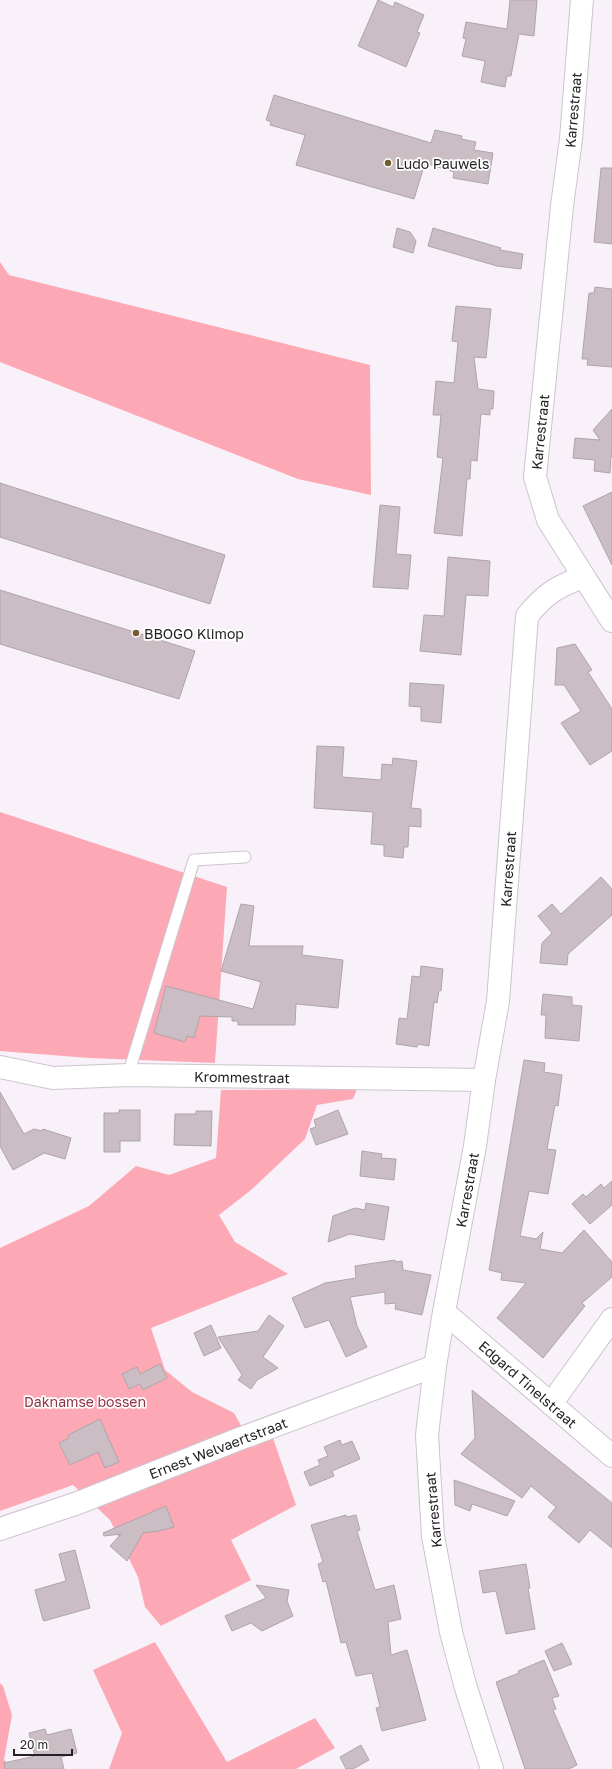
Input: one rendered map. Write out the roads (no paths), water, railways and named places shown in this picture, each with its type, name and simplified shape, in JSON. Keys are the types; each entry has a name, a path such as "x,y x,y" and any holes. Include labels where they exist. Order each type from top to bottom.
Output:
{"street":[{"name":"Karrestraat","path":"492,1769 466,1688 451,1632 433,1536 427,1435 435,1366 475,1146 484,1080 498,1001 527,616 542,598 561,584 583,577 548,520 535,477 562,206 571,139 582,0"},
{"path":"583,577 612,621"},
{"name":"Krommestraat","path":"0,1068 53,1078 128,1075 233,1078 484,1080"},
{"name":"Edgard Tinelstraat","path":"444,1312 612,1456"},
{"path":"551,1404 612,1319"},
{"name":"Ernest Welvaertstraat","path":"0,1529 78,1503 239,1439 435,1366"}],"lane":[{"path":"128,1075 194,860 245,858"}],"place":[{"name":"Ludo Pauwels","path":"388,163"},
{"name":"BBOGO Klimop","path":"136,633"}],"park label":[{"name":"Daknamse bossen","path":"85,1401"}]}
